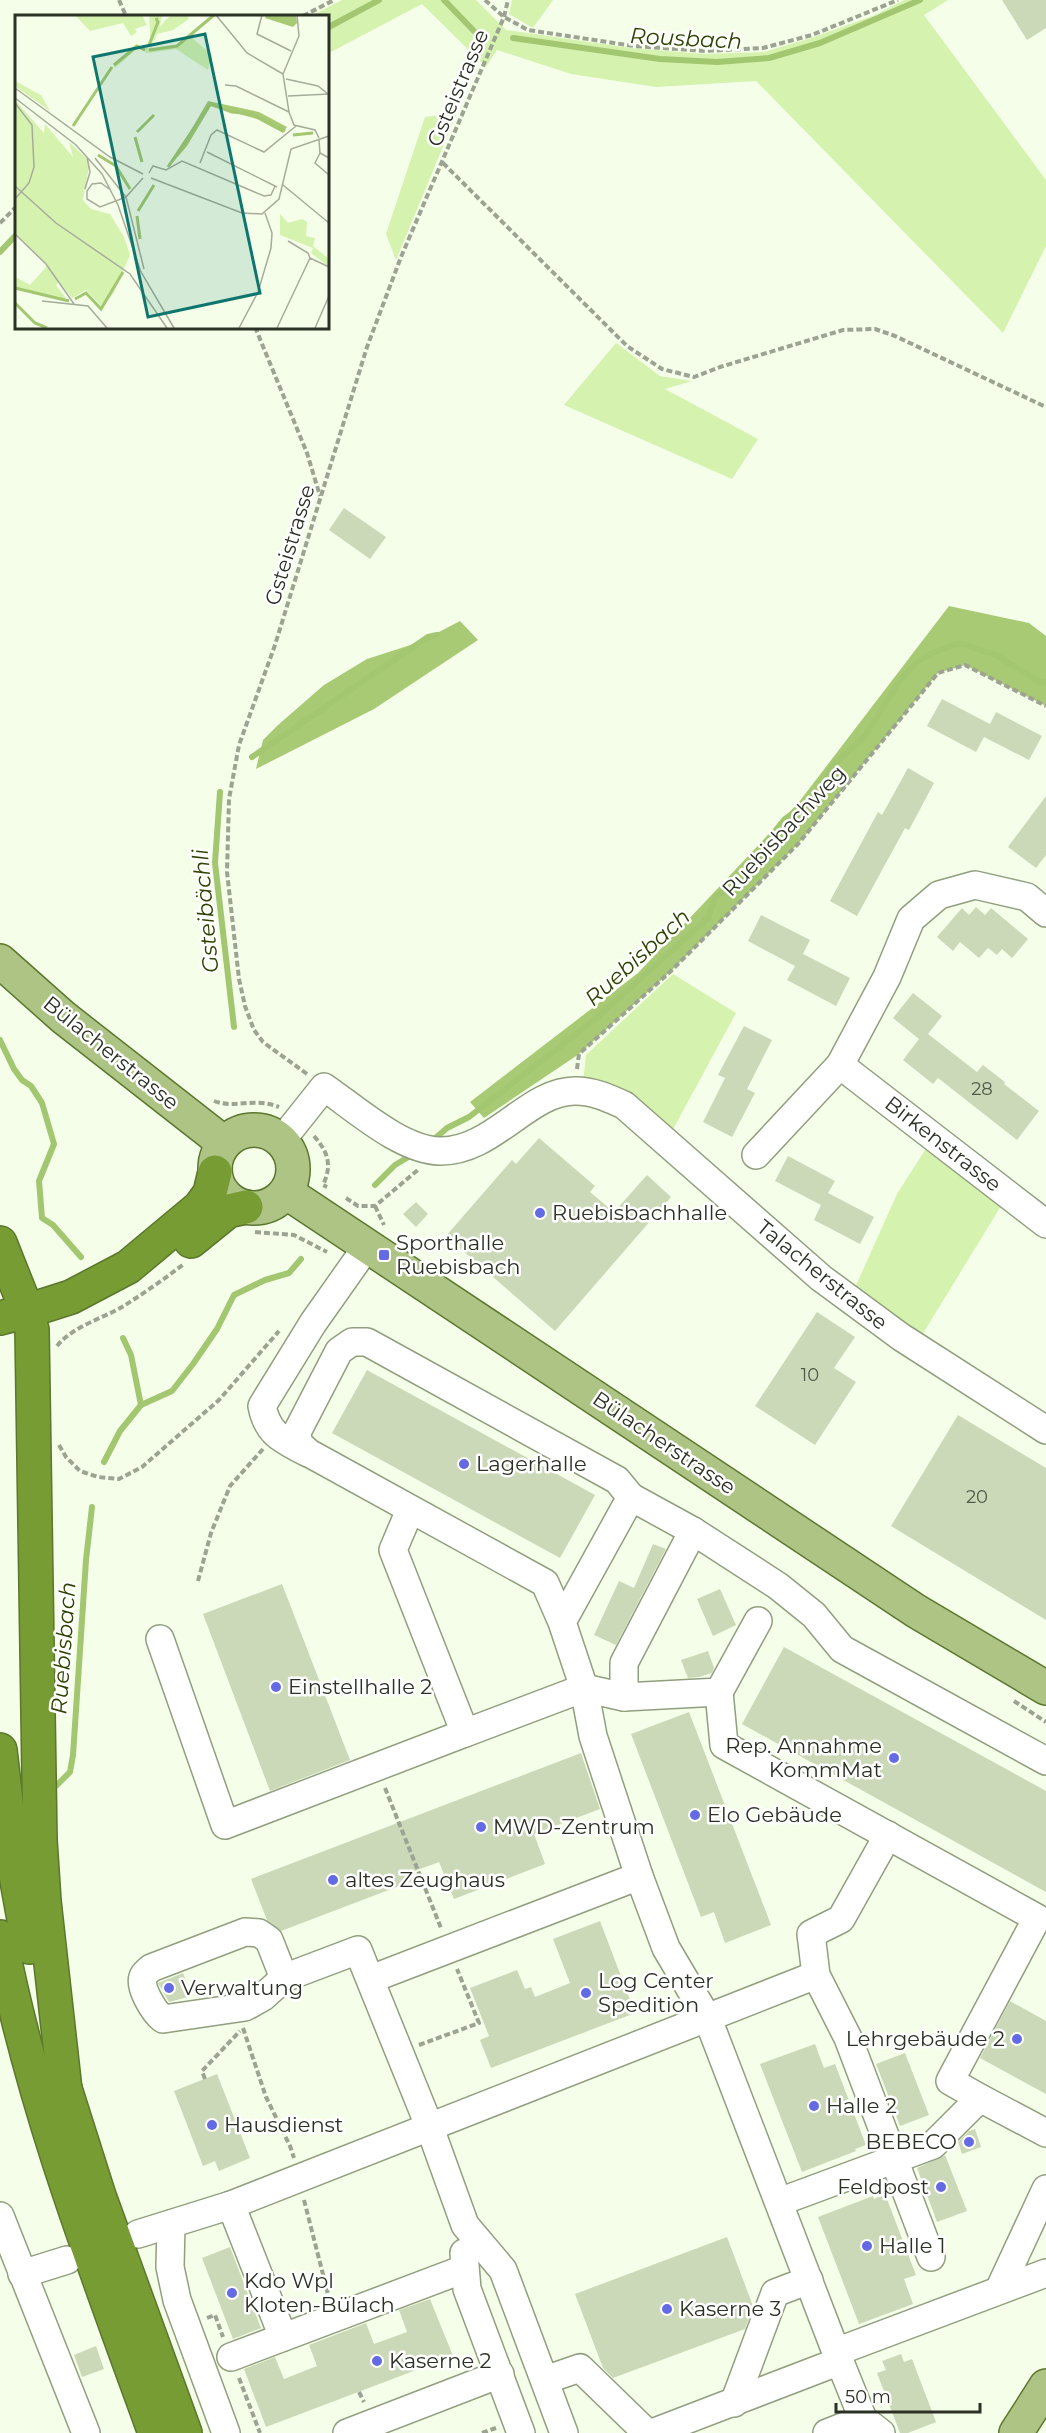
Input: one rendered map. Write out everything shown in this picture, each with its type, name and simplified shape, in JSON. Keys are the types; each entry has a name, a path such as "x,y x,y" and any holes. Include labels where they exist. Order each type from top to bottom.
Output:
{"highway":[{"path":"28,1327 72,1297 128,1267 200,1207 210,1192 219,1158"},
{"path":"0,1337 28,1327 87,1313 127,1292 152,1275 220,1216 236,1208 250,1220"},
{"path":"0,1243 28,1327 32,1409 40,1840 44,1901 65,2090"},
{"path":"0,1750 12,1853 30,1952 65,2090 103,2206 185,2433"},
{"path":"0,1936 26,2049 51,2140 156,2433"}],"main road":[{"name":"Bülacherstrasse","path":"0,962 219,1158"},
{"path":"252,1130 273,1134 281,1141 291,1156 293,1175 286,1192 250,1220 221,1190 219,1158 232,1136 252,1130"},
{"name":"Bülacherstrasse","path":"286,1192 378,1240 916,1611 1046,1688"},
{"path":"1016,2433 1046,2386"}],"street":[{"path":"756,1155 840,1065 887,977 911,919 939,895 975,885 1043,903"},
{"name":"Birkenstrasse","path":"840,1065 1046,1224"},
{"name":"Talacherstrasse","path":"324,1088 401,1140 419,1147 440,1151 475,1145 550,1096 574,1091 601,1095 624,1105 822,1278 902,1338 1046,1430"},
{"path":"281,1141 324,1088"},
{"path":"378,1240 313,1323 262,1406 265,1422 276,1435 545,1583 562,1622 584,1688 593,1736 639,1876 666,1948 708,2019 838,2356 872,2426 827,2433"},
{"path":"309,1453 300,1445 296,1434 339,1351 352,1342 367,1342 617,1480 632,1497 693,1531 778,1586 813,1615 842,1649 1046,1761"},
{"path":"562,1622 632,1497"},
{"path":"410,1510 393,1550 465,1733"},
{"path":"624,1697 624,1663 693,1531"},
{"path":"758,1621 719,1692 724,1745 1037,1918 950,2081 1046,2133"},
{"path":"160,1640 225,1825 584,1688 624,1697 719,1692"},
{"path":"888,1835 841,1919 811,1934 816,1976 848,2038 931,2257"},
{"path":"371,1979 639,1876"},
{"path":"284,1978 269,1940 259,1933 245,1932 152,1968 144,1974 142,1981 153,2011 163,2019 245,2007 263,1997 284,1978 358,1950 430,2128 465,2225 503,2270 564,2433"},
{"path":"138,2234 231,2205 816,1976"},
{"path":"779,2202 933,2145 980,2098"},
{"path":"999,2290 1046,2189"},
{"path":"231,2205 283,2337"},
{"path":"0,2216 86,2433"},
{"path":"171,2224 170,2267 177,2300 226,2433"},
{"path":"465,2225 464,2269 467,2289 521,2433"},
{"path":"22,2274 67,2260"},
{"path":"231,2357 464,2269"},
{"path":"652,2433 734,2403 838,2356 1046,2273"},
{"path":"734,2403 775,2293 809,2280"},
{"path":"545,2380 580,2367 647,2433"},
{"path":"347,2433 500,2374"}],"path":[{"path":"118,0 126,15"},
{"path":"305,15 334,0"},
{"path":"485,0 504,17 528,30 634,46 705,51 763,48 812,34 898,0"},
{"name":"Gsteistrasse","path":"324,1088 264,1042 254,1030 245,1006 238,979 227,872 229,799 239,745 275,645 367,347 401,257 443,164 504,17 508,0"},
{"path":"443,164 627,346 662,369 694,377 843,330 875,329 895,336 1046,407"},
{"path":"0,223 15,208"},
{"path":"255,328 307,453 320,496"},
{"name":"Ruebisbachweg","path":"574,1091 579,1054 670,972 798,844 892,733 938,673 965,664 1046,706"},
{"path":"313,1134 326,1150 328,1175 323,1185 332,1190"},
{"path":"340,1195 358,1206 375,1206 440,1151"},
{"path":"375,1206 378,1240"},
{"path":"250,1220 294,1235 332,1255"},
{"path":"28,1327 59,1342 75,1331 122,1307 184,1263"},
{"path":"57,1440 66,1456 80,1471 98,1477 119,1479 142,1467 219,1400 280,1330"},
{"path":"198,1581 211,1533 230,1486 276,1435"},
{"path":"377,1768 478,2023 400,2052"},
{"path":"205,2079 202,2071 243,2028"}],"green space":[{"path":"342,0 476,0 506,30 631,48 704,54 764,52 875,15 904,0 948,0 924,15 1046,180 1046,246 1003,333 756,81 656,87 571,74 497,50 486,67 422,4 328,53 328,15 313,15"},
{"path":"512,0 553,0 533,28 509,14"},
{"path":"457,113 396,260 386,234 425,117"},
{"path":"616,343 660,376 692,381 665,389 758,439 732,479 564,405"},
{"path":"949,606 1029,623 1046,636 1046,706 965,665 938,673 798,844 670,972 579,1054 484,1118 470,1102 638,973 799,802"},
{"path":"460,621 478,640 374,709 256,769 263,740 324,685 367,659 420,642"},
{"path":"673,974 736,1013 671,1133 583,1082 586,1055"},
{"path":"927,1147 1001,1206 922,1335 854,1290 897,1194"}],"building":[{"path":"1002,0 1046,0 1046,28 1027,40"},
{"path":"344,508 386,537 370,559 329,530"},
{"path":"942,699 990,724 996,712 1042,736 1029,760 984,737 976,752 927,726"},
{"path":"908,768 934,783 909,830 905,828 857,916 830,901 878,812 882,815"},
{"path":"1046,796 1046,855 1036,868 1008,847"},
{"path":"976,907 985,915 991,908 1028,939 1012,958 1002,949 997,955 988,948 979,958 960,942 953,951 937,937 962,908 969,915"},
{"path":"761,915 810,940 803,954 850,978 836,1006 787,980 795,966 748,941"},
{"path":"913,993 942,1016 928,1034 977,1072 983,1065 1039,1111 1017,1140 938,1078 933,1084 903,1060 919,1039 893,1018"},
{"path":"744,1026 772,1040 747,1089 755,1093 732,1137 703,1122 725,1078 718,1075"},
{"name":"Ruebisbachhalle","path":"539,1138 595,1186 590,1192 614,1212 647,1175 671,1197 555,1331 446,1236 512,1160 516,1164"},
{"path":"788,1156 835,1181 828,1193 874,1217 860,1244 814,1220 821,1205 775,1181"},
{"path":"416,1202 428,1214 416,1227 403,1214"},
{"path":"817,1312 855,1337 834,1368 856,1382 815,1445 755,1406"},
{"name":"Lagerhalle","path":"367,1370 595,1495 560,1558 332,1433"},
{"path":"958,1415 1046,1468 1046,1620 891,1526"},
{"path":"653,1544 666,1549 616,1645 594,1635 619,1581 634,1588"},
{"name":"Einstellhalle 2","path":"282,1584 350,1760 270,1791 203,1614"},
{"path":"720,1589 736,1625 713,1636 697,1599"},
{"name":"Rep. Annahme KommMat","path":"784,1647 1046,1791 1046,1892 742,1724"},
{"path":"708,1651 714,1668 712,1673 688,1678 681,1660"},
{"name":"Elo Gebäude","path":"689,1712 771,1925 725,1943 714,1912 701,1917 631,1734"},
{"path":"581,1753 600,1809 534,1834 545,1864 454,1899 439,1862 412,1872 415,1880 281,1931 267,1920 251,1879"},
{"name":"Log Center Spedition","path":"600,1921 635,2013 491,2068 480,2040 489,2036 470,1988 517,1970 525,1989 531,1987 535,1997 570,1983 553,1939"},
{"path":"183,1973 192,1996 169,2002 158,1983"},
{"name":"Lehrgebäude 2","path":"1010,2001 1046,2021 1046,2094 980,2058"},
{"name":"Halle 2","path":"815,2044 824,2068 835,2064 866,2145 802,2172 760,2064"},
{"path":"905,2053 929,2115 900,2126 876,2064"},
{"name":"Hausdienst","path":"217,2074 250,2158 219,2171 215,2161 203,2166 174,2091"},
{"name":"BEBECO","path":"975,2129 981,2147 962,2154 958,2142 969,2131"},
{"name":"Feldpost","path":"945,2155 967,2211 937,2222 917,2168"},
{"name":"Halle 1","path":"885,2194 916,2275 904,2279 913,2304 859,2324 818,2217 873,2196 874,2199"},
{"name":"Kaserne 3","path":"727,2237 753,2306 745,2329 613,2378 603,2368 575,2294"},
{"name":"Kdo Wpl Kloten-Bülach","path":"230,2247 261,2328 233,2339 202,2258"},
{"name":"Kaserne 2","path":"430,2299 453,2356 266,2427 244,2369 275,2357 284,2379 317,2366 309,2345 366,2323 374,2344 407,2332 399,2310"},
{"path":"96,2346 104,2369 82,2377 74,2355"},
{"path":"901,2354 904,2362 912,2359 936,2422 908,2433 900,2433 877,2373 886,2370 882,2361"}],"waterway":[{"name":"Rousbach","path":"328,27 379,0"},
{"name":"Rousbach","path":"444,0 474,31"},
{"name":"Rousbach","path":"513,38 660,59 717,62 769,58 820,43 920,0"},
{"name":"Rousbach","path":"0,252 15,236"},
{"name":"Gsteibächli","path":"252,757 428,637 437,635"},
{"name":"Ruebisbach","path":"431,1142 447,1128 469,1117 594,1020 708,918 716,896 756,876 763,846 785,819 817,797 831,767 865,736 901,679 917,662 932,653 960,643 996,655 1041,683 1046,682"},
{"name":"Gsteibächli","path":"220,792 215,863 234,1027"},
{"name":"Rousbach","path":"0,1040 14,1069 22,1080 31,1086 42,1103 54,1144 39,1181 42,1218 53,1225 81,1257"},
{"name":"Ruebisbach","path":"375,1185 395,1165 415,1153"},
{"name":"Ruebisbach","path":"104,1462 120,1431 141,1405 172,1391 217,1329 234,1295 265,1280 289,1273 301,1259"},
{"name":"Rousbach","path":"123,1338 131,1355 141,1405"},
{"name":"Ruebisbach","path":"56,1786 70,1772 73,1755 86,1560 92,1507"}],"place":[{"name":"Ruebisbachhalle","path":"540,1213"},
{"name":"Sporthalle Ruebisbach","path":"384,1255"},
{"name":"Lagerhalle","path":"464,1464"},
{"name":"Einstellhalle 2","path":"276,1687"},
{"name":"Rep. Annahme KommMat","path":"894,1758"},
{"name":"Elo Gebäude","path":"695,1815"},
{"name":"MWD-Zentrum","path":"481,1827"},
{"name":"altes Zeughaus","path":"333,1880"},
{"name":"Verwaltung","path":"169,1988"},
{"name":"Log Center Spedition","path":"586,1993"},
{"name":"Lehrgebäude 2","path":"1017,2039"},
{"name":"Halle 2","path":"814,2106"},
{"name":"Hausdienst","path":"212,2125"},
{"name":"BEBECO","path":"969,2142"},
{"name":"Feldpost","path":"941,2187"},
{"name":"Halle 1","path":"867,2246"},
{"name":"Kdo Wpl Kloten-Bülach","path":"232,2293"},
{"name":"Kaserne 3","path":"667,2309"},
{"name":"Kaserne 2","path":"377,2361"}]}
